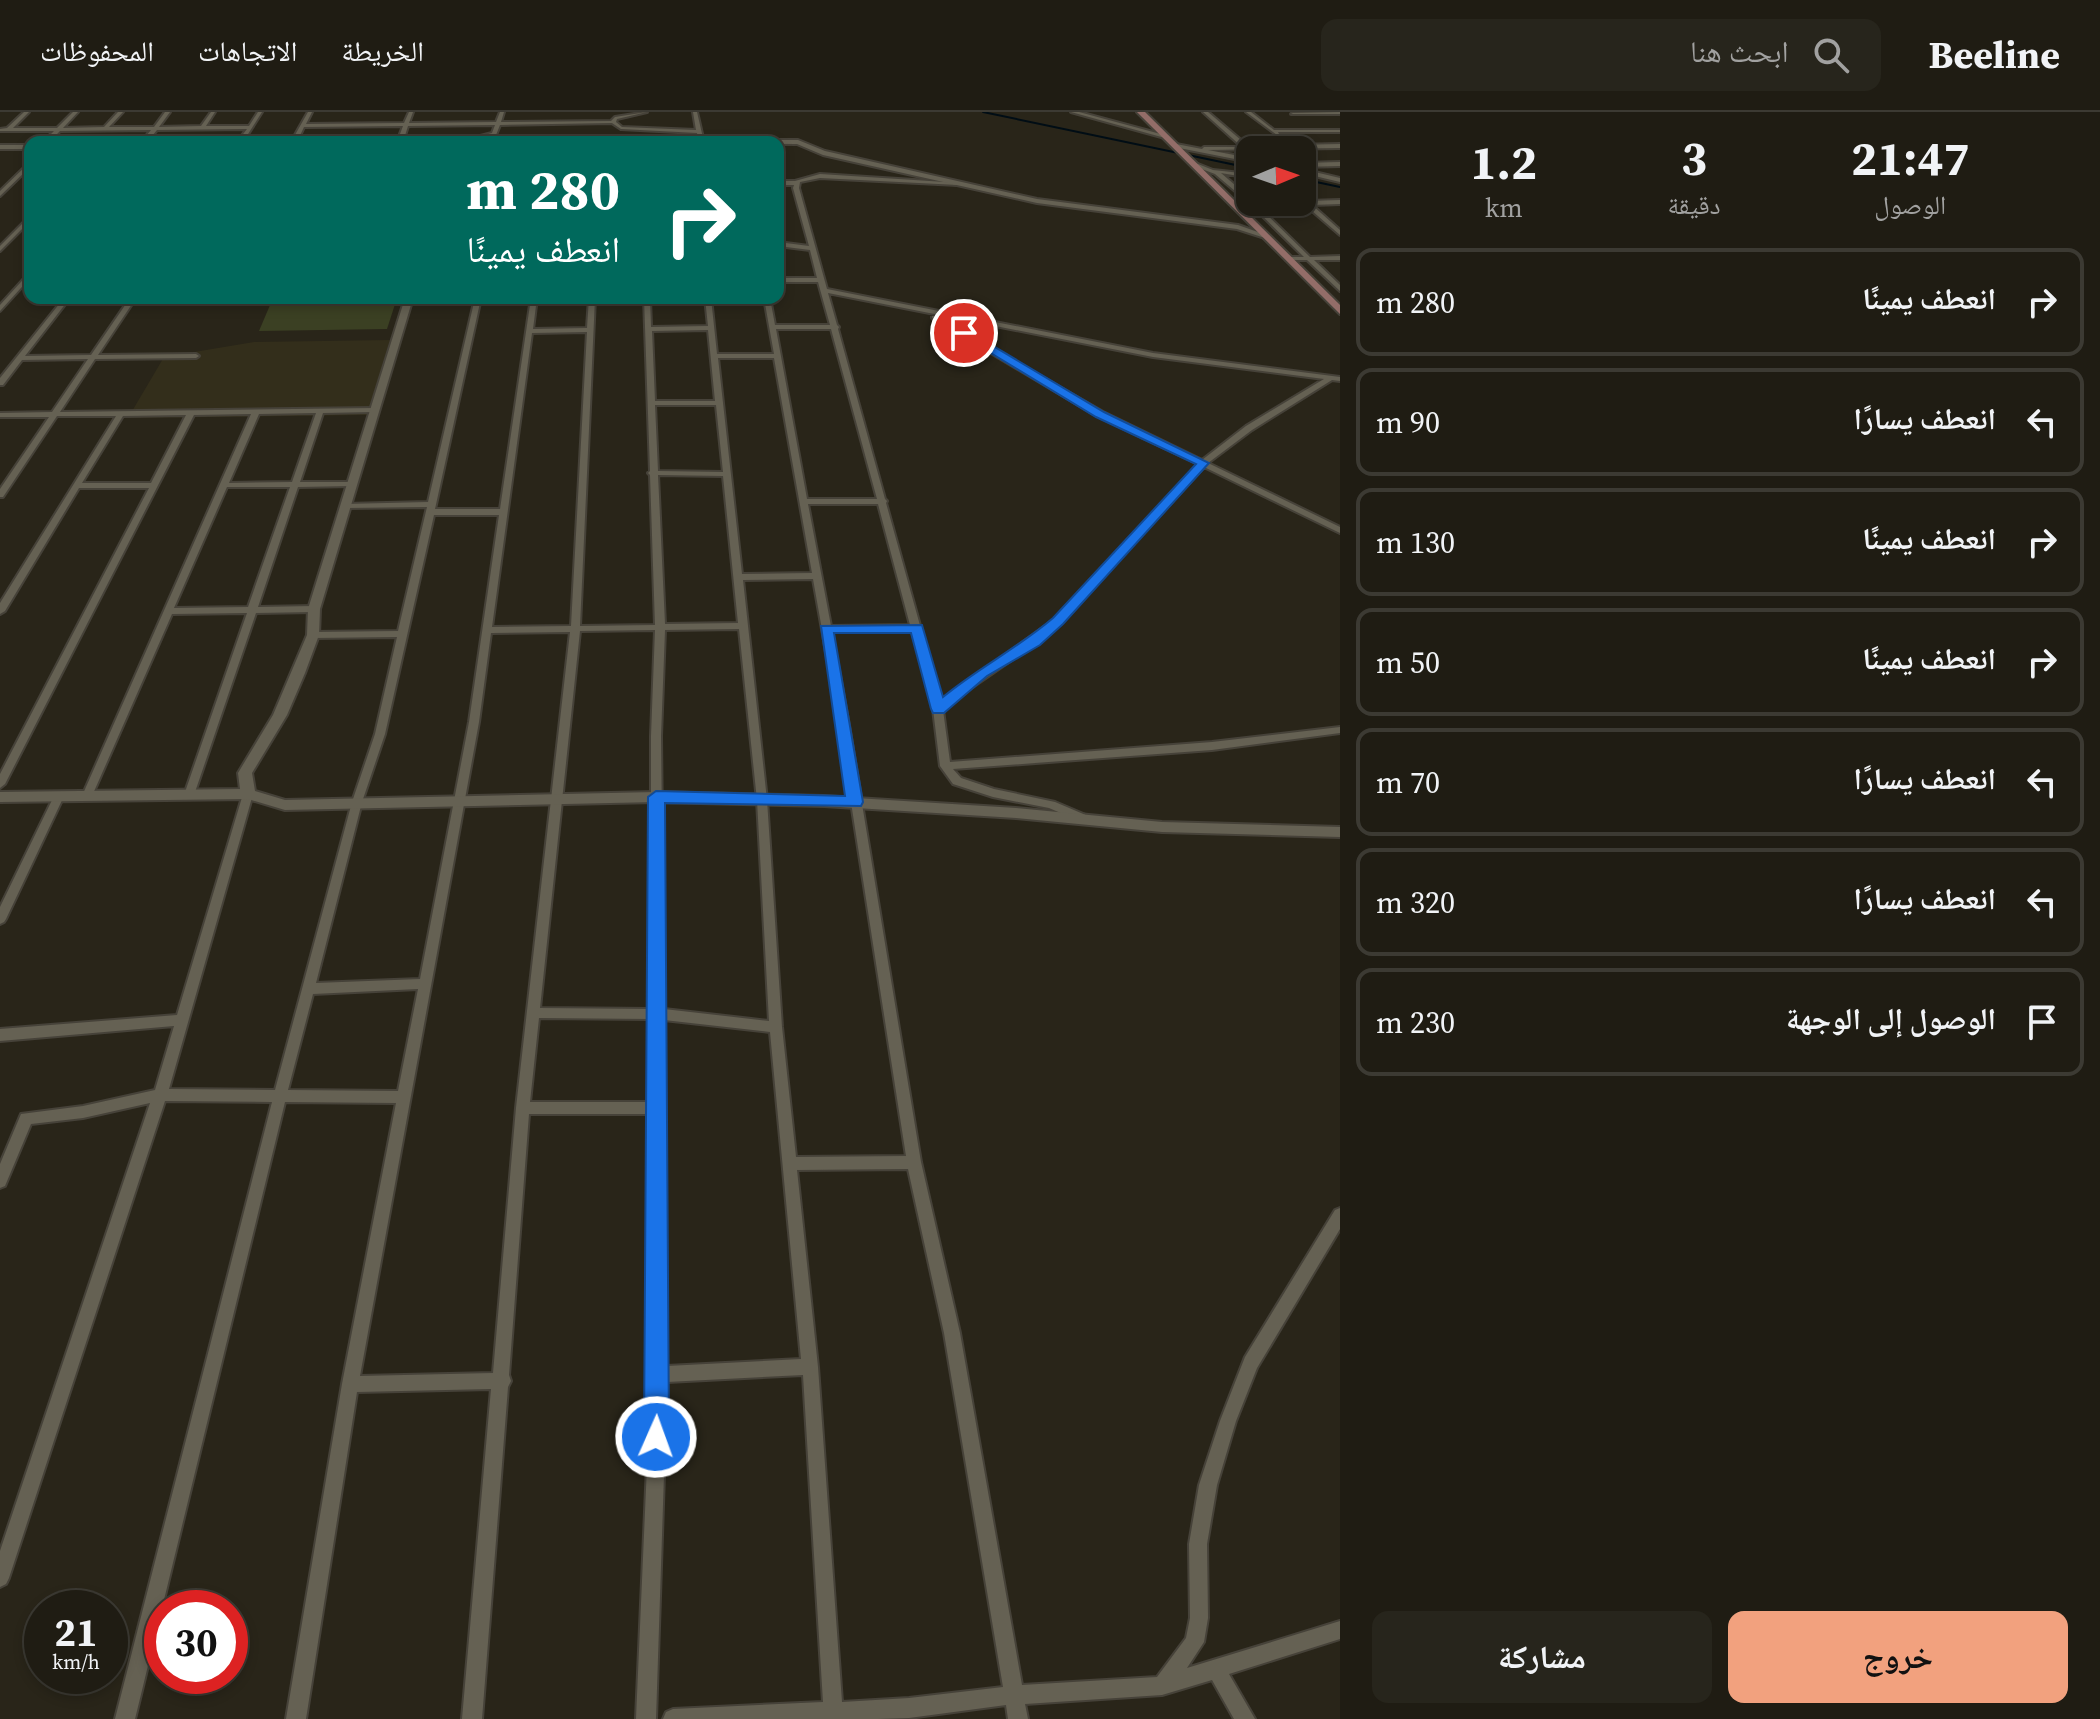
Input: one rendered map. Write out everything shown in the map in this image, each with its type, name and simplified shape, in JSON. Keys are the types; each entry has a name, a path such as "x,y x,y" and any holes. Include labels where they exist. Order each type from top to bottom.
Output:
{"main road":[{"path":"1141,112 1340,311"}],"street":[{"path":"8,130 27,112"},
{"path":"52,136 76,112"},
{"path":"105,129 121,112"},
{"path":"149,136 168,112"},
{"path":"202,128 213,112"},
{"path":"244,136 260,112"},
{"path":"297,136 310,112"},
{"path":"359,125 364,112"},
{"path":"402,136 411,112"},
{"path":"451,124 455,112"},
{"path":"486,136 494,134 502,112"},
{"path":"558,112 558,123"},
{"path":"302,126 558,123 614,120 645,112"},
{"path":"695,112 700,136"},
{"path":"1073,112 1165,136"},
{"path":"1205,112 1236,138"},
{"path":"1248,112 1279,136"},
{"path":"1292,113 1316,131"},
{"path":"1292,113 1340,113"},
{"path":"603,114 621,128 691,136"},
{"path":"0,130 250,127"},
{"path":"1273,131 1340,131"},
{"path":"784,142 798,142 823,153 1065,206 1238,227 1265,236"},
{"path":"1176,146 1236,157"},
{"path":"1316,148 1340,146"},
{"path":"2,148 24,147"},
{"path":"1204,149 1236,147"},
{"path":"1193,164 1236,174"},
{"path":"1317,165 1340,164"},
{"path":"0,194 24,170"},
{"path":"1212,170 1236,189"},
{"path":"1316,174 1340,180"},
{"path":"784,183 829,176 958,183"},
{"path":"797,183 811,248 836,327 938,709 945,766 957,781 972,788 1051,805 1084,819"},
{"path":"1316,201 1340,202"},
{"path":"1316,212 1340,233"},
{"path":"1266,216 1340,289"},
{"path":"0,249 24,224"},
{"path":"784,245 811,248"},
{"path":"1288,259 1340,258"},
{"path":"0,309 24,281"},
{"path":"784,281 822,285 920,309 1153,355 1335,379"},
{"path":"0,291 16,291"},
{"path":"0,383 62,304"},
{"path":"0,495 3,486 129,304"},
{"path":"0,1578 160,1095 248,794 243,784 245,773 280,715 313,635 314,609 407,304"},
{"path":"125,1719 280,1096 357,802 380,734 477,304"},
{"path":"296,1719 350,1384 488,630 533,304"},
{"path":"472,1719 503,1381 523,1108 575,630 591,304"},
{"path":"646,1719 659,1374 656,797 660,629 647,304"},
{"path":"709,304 724,474 762,800 776,1027 844,1713"},
{"path":"768,304 805,502 914,1162 952,1333 1018,1719"},
{"path":"920,309 1100,414 1340,530"},
{"path":"773,327 836,327"},
{"path":"648,329 711,328"},
{"path":"529,331 589,330"},
{"path":"20,358 196,356"},
{"path":"714,356 778,356"},
{"path":"938,709 982,672 1035,642 1058,621 1203,463 1249,428 1335,379"},
{"path":"651,403 719,403"},
{"path":"0,415 374,410"},
{"path":"189,795 320,411"},
{"path":"87,796 256,412"},
{"path":"0,611 121,413"},
{"path":"0,784 191,413"},
{"path":"652,473 724,474"},
{"path":"225,485 352,484"},
{"path":"77,486 154,485"},
{"path":"805,502 883,501"},
{"path":"345,506 505,512"},
{"path":"737,577 815,576"},
{"path":"169,611 314,609"},
{"path":"488,630 743,626"},
{"path":"826,629 917,628"},
{"path":"313,635 402,634"},
{"path":"945,766 1212,746 1340,730"},
{"path":"0,797 248,794 285,805 656,797 855,802 1205,830 1340,832"},
{"path":"0,919 59,796"},
{"path":"308,989 424,984"},
{"path":"535,1013 658,1014 776,1027"},
{"path":"0,1035 181,1020"},
{"path":"0,1181 26,1118 83,1112 160,1095 403,1097"},
{"path":"523,1108 657,1108"},
{"path":"790,1164 914,1162"},
{"path":"1162,1686 1195,1642 1199,1618 1198,1544 1208,1485 1228,1421 1251,1363 1340,1215"},
{"path":"659,1374 810,1367"},
{"path":"350,1384 503,1381"},
{"path":"673,1719 844,1713 1013,1695 1162,1686 1340,1630"},
{"path":"1216,1669 1245,1719"}],"shaded area":[{"path":"390,340 367,415 128,418 164,357 254,342"}],"green space":[{"path":"270,304 395,304 387,329 259,331"}],"waterway":[{"path":"983,112 1236,165"},
{"path":"1316,182 1340,187"}],"route":[{"path":"656,1437 659,1374 656,797 855,802 826,629 917,628 938,709 982,672 1035,642 1058,621 1203,463 1100,414 964,333"}]}
